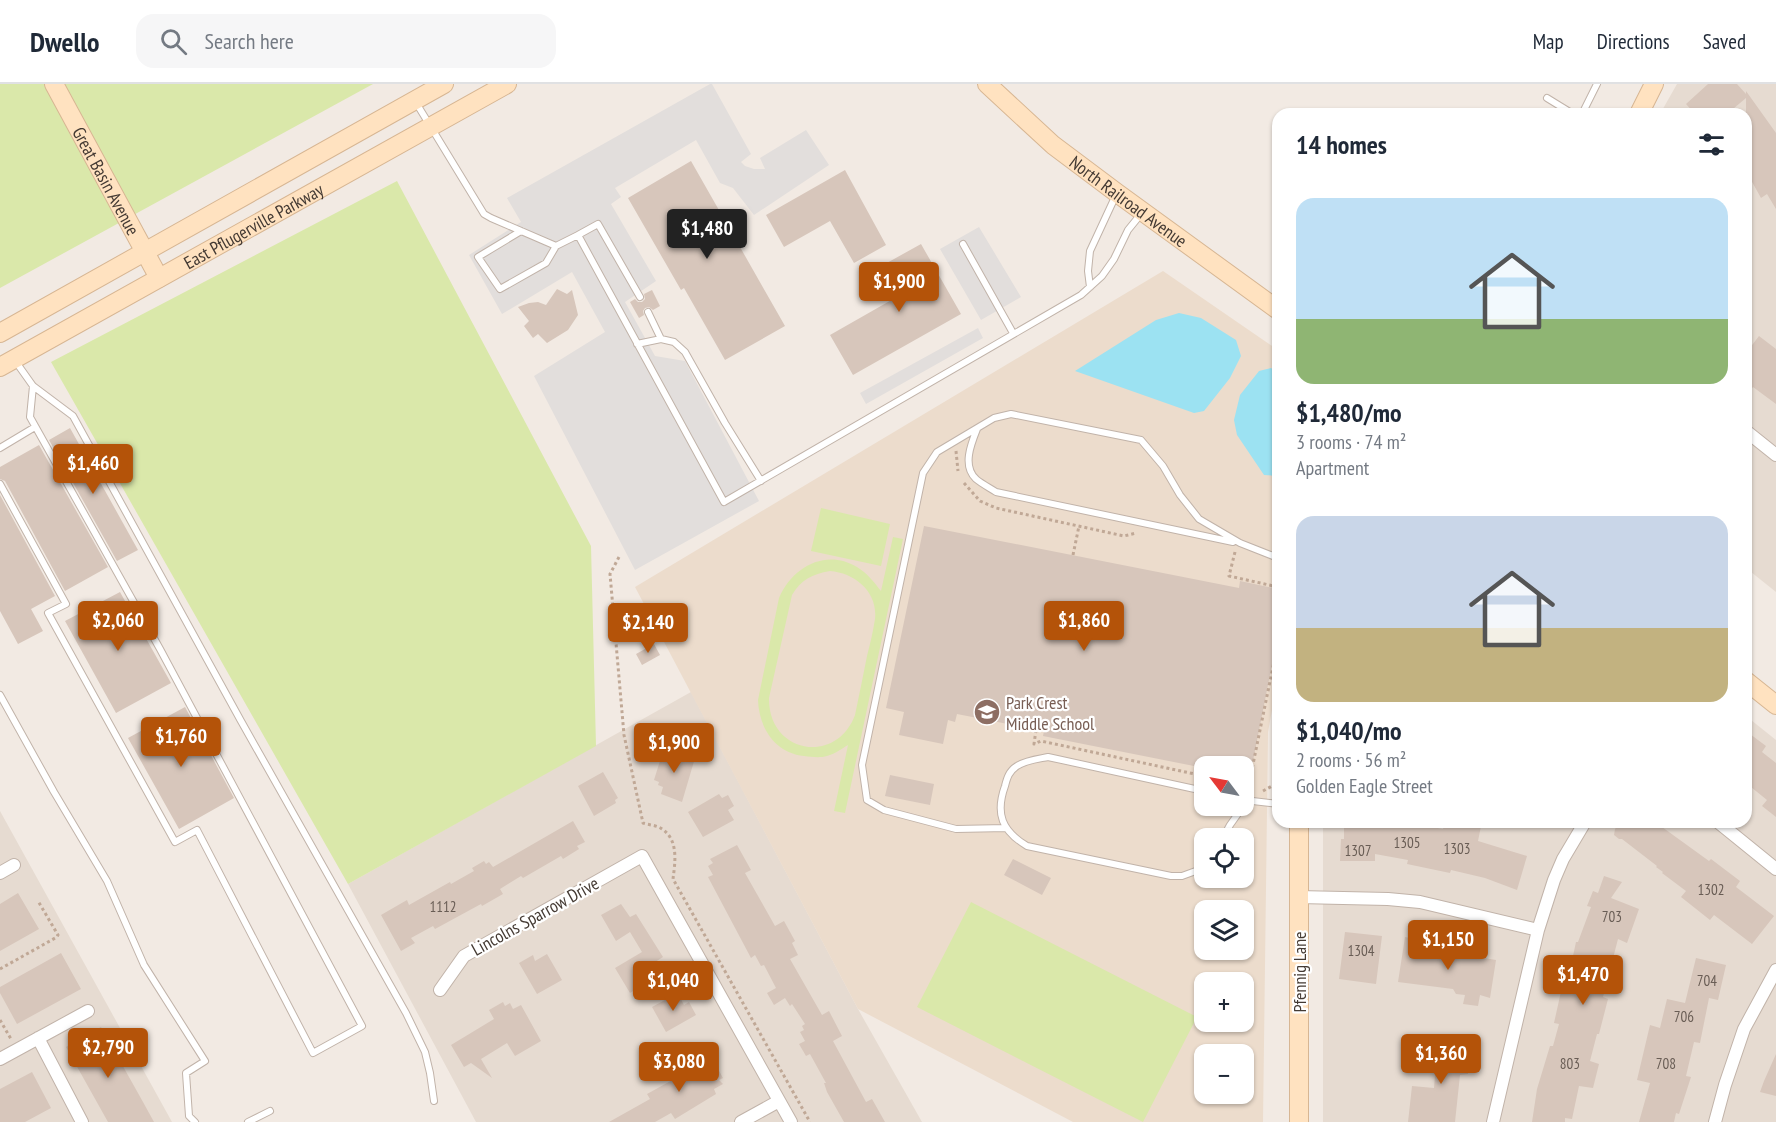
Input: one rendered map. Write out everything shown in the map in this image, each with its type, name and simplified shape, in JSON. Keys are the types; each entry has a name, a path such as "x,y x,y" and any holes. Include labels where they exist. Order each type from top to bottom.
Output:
{"main road":[{"name":"Great Basin Avenue","path":"54,84 159,278"},
{"name":"East Pflugerville Parkway","path":"0,333 444,84"},
{"name":"East Pflugerville Parkway","path":"7,363 507,84"},
{"name":"North Railroad Avenue","path":"987,84 1053,145 1272,306"},
{"path":"1642,108 1654,84"},
{"path":"1752,686 1776,705"},
{"name":"Pfennig Lane","path":"1299,828 1299,1122"}],"street":[{"path":"1752,436 1776,455"},
{"path":"1493,1122 1538,930 1554,880 1563,859 1581,828"},
{"path":"1725,828 1776,869"},
{"name":"Lincolns Sparrow Drive","path":"440,990 464,956 642,856 779,1101"},
{"path":"0,873 14,865"},
{"path":"1298,897 1420,902 1538,930"},
{"path":"1715,1122 1744,1029 1776,970"},
{"path":"0,1059 88,1011"},
{"path":"38,1038 82,1122"},
{"path":"741,1122 779,1101 791,1122"}],"lane":[{"path":"1585,108 1597,84"},
{"path":"1546,98 1564,108"},
{"path":"414,101 484,214 556,246"},
{"path":"1090,287 1088,271 1090,251 1117,193"},
{"path":"578,235 724,502 1081,295 1102,276 1114,259 1128,230 1143,211"},
{"path":"521,231 478,257 500,290 546,263 556,246 598,224 640,297"},
{"path":"963,244 1013,333"},
{"path":"648,312 662,339"},
{"path":"637,344 662,339 674,342 685,352 761,481"},
{"path":"7,363 73,416 241,721 406,1013 425,1052 434,1101"},
{"path":"0,484 66,604 48,613 175,842 196,830 313,1053 362,1026 160,649 35,427 30,417 33,386"},
{"path":"1006,828 956,829 884,810 867,800 862,765 924,473 937,453 993,418 1011,414 1141,440 1163,466 1180,495 1199,519 1240,543 1272,556"},
{"path":"0,448 35,427"},
{"path":"978,428 969,448 969,463 974,477 996,492 1240,543"},
{"path":"0,695 107,881 144,965 205,1061 186,1073 189,1116 195,1122"},
{"path":"1194,789 1048,757 1015,767 1008,775 1001,796 1001,816 1006,828 1027,846 1171,876 1182,876 1194,872"},
{"path":"1254,802 1272,803"},
{"path":"248,1122 270,1112"}],"path":[{"path":"1073,555 1079,526"},
{"path":"1235,552 1229,576 1272,585"},
{"path":"619,556 610,574 624,735 643,823 662,828 672,839 676,856 674,879 810,1122"},
{"path":"1254,759 1272,671"},
{"path":"1036,730 1034,744 1041,741 1194,774"},
{"path":"0,969 57,937 58,935 38,901"},
{"path":"0,1020 13,1043"}],"shaded area":[{"path":"710,84 751,154 741,162 745,166 765,169 760,158 806,130 829,165 754,215 733,188 720,183 696,140 615,188 621,197 611,204 656,281 625,302 655,356 685,361 759,501 635,570 534,376 605,332 572,272 502,314 469,255 521,222 507,198"},
{"path":"1677,84 1776,84 1776,592 1752,573 1752,108 1663,108"},
{"path":"979,227 1021,297 981,320 940,249"},
{"name":"Park Crest Middle School","path":"1163,271 1272,346 1272,710 1268,732 1263,1122 1073,1122 858,1009 635,587"},
{"path":"978,328 983,338 866,404 860,393"},
{"path":"691,692 858,1009 922,1122 476,1122 348,884"},
{"path":"1752,721 1776,740 1776,1122 1323,1122 1323,828 1752,828"},
{"path":"0,811 172,1122 0,1122"}],"green space":[{"path":"0,84 373,84 0,288"},
{"path":"397,181 591,546 596,746 348,884 51,362"},
{"path":"821,508 890,524 881,566 811,551"},
{"path":"893,537 903,539 845,813 834,811 848,745 824,757 794,754 785,750 770,737 759,710 758,700 779,598 792,577 801,570 822,560 834,559 861,569 881,591","holes":["830,571 856,580 869,592 875,609 873,629 855,715 846,731 833,742 819,747 804,746 791,741 779,731 772,717 769,698 792,595 799,585 812,576"]},
{"path":"971,902 1194,1015 1194,1023 1143,1122 917,1007"}],"water":[{"path":"1179,313 1201,318 1236,340 1241,356 1230,378 1204,411 1194,413 1075,371 1156,320"},
{"path":"1272,369 1272,476 1264,475 1237,435 1234,420 1240,395 1259,371"}],"building":[{"path":"1708,84 1737,84 1746,94 1746,91 1776,133 1776,209 1767,194 1761,198 1752,182 1752,108 1746,108 1746,98 1734,108 1690,108 1686,104"},
{"path":"691,161 785,326 725,360 684,288 681,290 628,198"},
{"path":"845,170 886,245 854,263 830,221 784,247 766,215"},
{"path":"921,244 961,314 853,375 830,335 902,294 885,264"},
{"path":"557,289 567,294 572,290 578,315 568,330 547,343 538,334 533,338 524,326 529,321 518,307 538,302 546,305"},
{"path":"652,290 660,306 653,310 649,307 645,308 644,315 639,318 630,302 635,299 642,302 645,299 644,294"},
{"path":"1759,336 1776,349 1776,404 1752,388 1752,345"},
{"path":"70,428 138,550 117,561 49,440"},
{"path":"39,445 108,567 65,591 5,481 0,479 0,467"},
{"path":"0,495 55,596 31,609 43,631 18,644 0,611"},
{"path":"924,526 1239,588 1240,581 1272,588 1272,664 1254,756 1194,756 1194,766 1043,736 1044,731 957,714 955,722 948,720 943,744 899,735 904,712 886,708"},
{"path":"120,592 171,683 116,713 65,621"},
{"path":"654,644 660,655 642,665 636,654"},
{"path":"185,707 234,798 179,829 128,738"},
{"path":"1752,736 1766,746 1762,752 1776,763 1776,817 1762,806 1767,800 1752,788"},
{"path":"664,748 695,758 682,802 661,794 663,787 654,780"},
{"path":"603,772 618,798 615,800 616,803 594,816 578,786"},
{"path":"890,775 934,784 930,805 885,796"},
{"path":"719,794 722,798 728,795 734,806 728,810 734,820 703,837 688,812"},
{"path":"573,821 585,842 577,846 579,849 563,859 561,856 523,878 521,876 500,889 503,894 482,906 481,904 435,929 433,926 411,938 415,943 401,951 381,915 407,900 409,905 450,882 451,884 474,871 472,868 484,861 486,864 489,862 493,867"},
{"path":"1344,828 1481,828 1478,841 1527,856 1517,890 1485,878 1451,870 1450,873 1407,864 1408,860 1375,854 1375,861 1340,861 1341,839 1344,839"},
{"path":"1663,828 1740,881 1736,887 1774,916 1752,944 1714,915 1710,920 1681,897 1686,891 1662,873 1657,866 1614,835 1615,829"},
{"path":"737,845 751,870 745,873 775,926 784,921 795,941 792,943 798,955 790,959 822,1015 829,1011 842,1036 833,1041 866,1102 872,1099 885,1122 844,1122 810,1054 806,1056 799,1044 805,1041 800,1032 804,1030 802,1026 805,1024 792,1004 790,1006 785,998 774,1005 767,993 776,988 764,965 761,966 755,955 751,958 708,877 713,875 708,866 713,863 710,859"},
{"path":"1013,859 1051,878 1042,895 1004,875"},
{"path":"1604,876 1622,882 1611,898 1639,909 1627,943 1618,939 1603,997 1608,999 1590,1061 1599,1064 1593,1088 1579,1086 1572,1119 1565,1118 1565,1122 1532,1122 1537,1089 1559,1024 1554,1023 1562,987 1566,988 1576,942 1578,942 1591,907 1587,906 1593,891 1598,893"},
{"path":"18,893 39,929 0,951 0,904"},
{"path":"621,904 630,917 636,914 663,957 652,964 657,976 630,993 615,968 642,952 630,932 616,941 601,915"},
{"path":"1345,932 1382,936 1376,984 1339,979"},
{"path":"1405,937 1420,940 1419,951 1453,956 1454,951 1461,952 1461,949 1479,953 1478,957 1496,960 1490,998 1480,995 1478,1006 1463,1004 1465,995 1456,994 1453,989 1398,982"},
{"path":"61,953 81,989 17,1024 0,993 0,987"},
{"path":"547,954 562,980 537,994 519,963 533,955 535,961"},
{"path":"1696,958 1726,965 1718,1000 1709,998 1700,1043 1694,1042 1686,1076 1691,1077 1679,1114 1676,1113 1674,1122 1639,1122 1650,1083 1637,1080 1650,1025 1660,1028 1667,999 1685,1003"},
{"path":"678,993 684,1005 689,1002 696,1015 666,1032 652,1007"},
{"path":"503,1002 505,1006 510,1003 513,1009 521,1005 541,1041 515,1056 507,1043 481,1059 492,1078 471,1063 464,1067 451,1045 494,1019 489,1010"},
{"path":"101,1027 154,1122 108,1122 66,1047"},
{"path":"1439,1040 1469,1042 1468,1074 1460,1075 1455,1122 1408,1122 1412,1086 1434,1088 1436,1062 1431,1062 1432,1045 1438,1046"},
{"path":"708,1051 723,1078 719,1080 723,1084 714,1089 716,1094 675,1119 671,1113 655,1122 609,1122 650,1099 647,1094 687,1072 683,1066"},
{"path":"1776,1054 1776,1096 1760,1092"},
{"path":"32,1072 51,1108 25,1122 0,1122 0,1089"}],"place":[{"name":"Park Crest Middle School","path":"987,712"}]}
